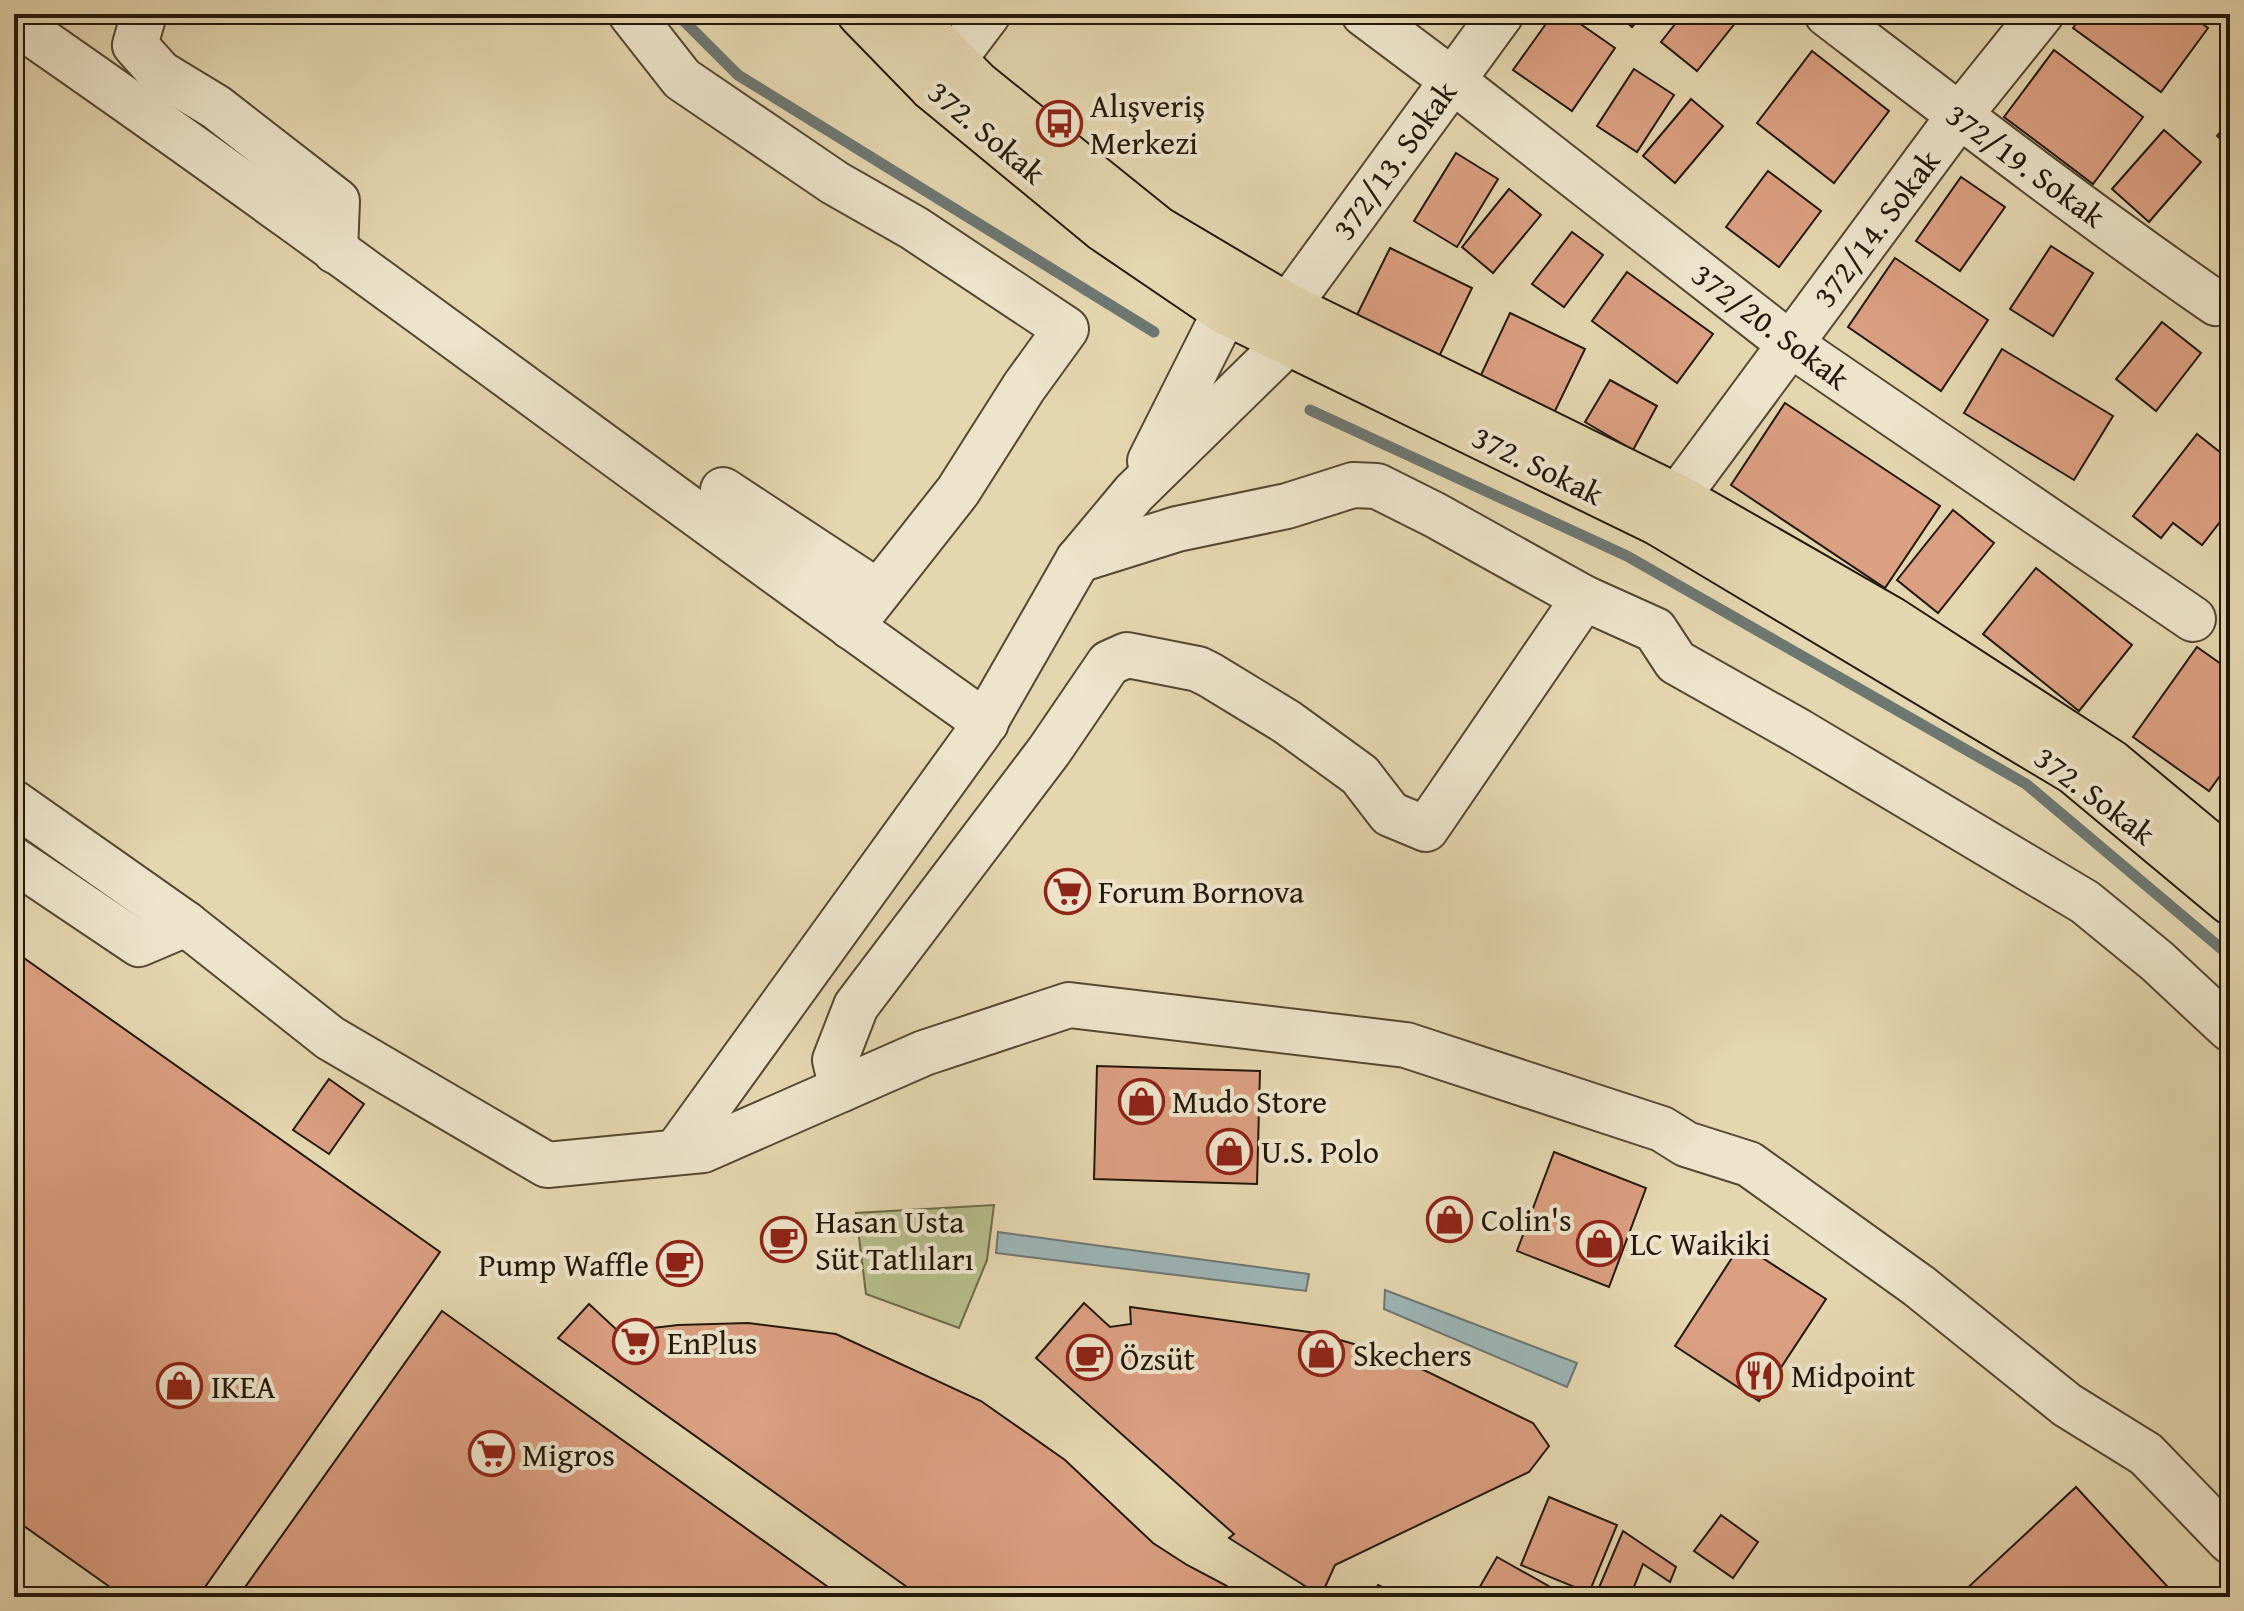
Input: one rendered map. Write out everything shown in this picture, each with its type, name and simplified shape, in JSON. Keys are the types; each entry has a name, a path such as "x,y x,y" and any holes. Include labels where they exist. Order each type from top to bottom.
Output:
{"main road":[{"name":"372. Sokak","path":"860,14 942,73 1103,229 1225,312 1287,325"},
{"name":"372. Sokak","path":"909,14 942,73 978,84 1158,229 1287,325 1891,619 2098,754 2230,861"},
{"name":"372. Sokak","path":"1668,510 2074,772 2230,902"}],"street":[{"path":"144,14 135,45 160,73 216,107 337,201 335,251"},
{"path":"631,14 682,79 835,183 914,228 1066,329 1024,387 958,491 851,627"},
{"path":"942,73 988,14"},
{"name":"372/20. Sokak","path":"1364,14 1790,344 2193,619"},
{"name":"372/13. Sokak","path":"1134,493 1287,325 1452,80 1501,14"},
{"name":"372/19. Sokak","path":"1827,14 1959,116 2216,303 2230,297"},
{"name":"372/14. Sokak","path":"1668,510 1959,116 2041,14"},
{"path":"20,24 986,723"},
{"path":"676,1152 986,723 1078,560 1134,493 1225,312"},
{"path":"1078,560 1177,529 1287,506 1353,485 1377,486 1584,598 1655,630 1676,662 2085,902 2157,961 2230,1029"},
{"path":"723,490 878,592"},
{"path":"842,1089 835,1060 856,1006 1049,751 1109,663 1127,655 1198,669 1210,675 1287,722 1360,775 1390,814 1426,829 1584,598"},
{"path":"14,803 186,924 330,1038 547,1165 703,1150 924,1053 1069,1005 1406,1045 1662,1129 1686,1144 1749,1164 1919,1286 2067,1405 2146,1454 2230,1541"},
{"path":"14,860 139,944 186,924"}],"green space":[{"path":"994,1205 987,1260 959,1328 866,1294 856,1213"}],"water":[{"path":"998,1232 1309,1274 1306,1291 996,1253"},
{"path":"1385,1290 1577,1363 1567,1387 1384,1309"}],"building":[{"path":"1553,14 1566,14 1615,48 1572,111 1513,70"},
{"path":"1617,14 1643,14 1632,27"},
{"path":"1683,14 1736,14 1740,17 1697,71 1661,42"},
{"path":"2083,14 2189,14 2208,28 2161,92 2073,28"},
{"path":"2054,50 2143,117 2093,184 2004,117"},
{"path":"1812,51 1889,111 1834,183 1757,123"},
{"path":"1634,69 1674,95 1637,152 1597,126"},
{"path":"1691,99 1723,126 1675,183 1643,156"},
{"path":"2230,121 2230,147 2217,136"},
{"path":"2164,130 2201,162 2149,222 2112,189"},
{"path":"1456,153 1498,179 1457,247 1414,221"},
{"path":"1768,171 1821,211 1779,267 1726,227"},
{"path":"1961,177 2005,207 1960,271 1916,241"},
{"path":"1509,189 1541,215 1493,273 1462,247"},
{"path":"1572,232 1603,255 1564,307 1532,284"},
{"path":"2051,246 2093,273 2053,336 2010,309"},
{"path":"1390,248 1472,288 1436,363 1353,323"},
{"path":"1895,258 1988,320 1941,391 1848,327"},
{"path":"1627,272 1713,334 1677,383 1592,321"},
{"path":"1510,313 1585,349 1554,413 1480,377"},
{"path":"2162,322 2201,353 2156,411 2116,379"},
{"path":"2002,349 2113,416 2074,480 1964,413"},
{"path":"1610,380 1657,406 1633,450 1585,422"},
{"path":"1785,403 1940,506 1885,588 1731,485"},
{"path":"2197,434 2230,460 2230,509 2202,545 2173,523 2161,538 2133,516"},
{"path":"1953,510 1994,543 1938,613 1897,580"},
{"path":"2036,568 2132,645 2079,711 1983,634"},
{"path":"2197,647 2224,666 2230,657 2230,762 2209,791 2133,737"},
{"name":"IKEA","path":"14,951 440,1252 198,1597 124,1597 14,1519"},
{"path":"1097,1066 1260,1071 1257,1184 1094,1179"},
{"path":"329,1079 364,1104 329,1154 293,1130"},
{"path":"1554,1152 1646,1188 1609,1287 1517,1251"},
{"path":"1741,1244 1826,1299 1759,1401 1675,1346"},
{"path":"1084,1303 1110,1327 1131,1324 1130,1307 1316,1333 1395,1356 1533,1423 1549,1446 1529,1472 1335,1565 1321,1596 1229,1538 1234,1534 1036,1358"},
{"path":"589,1304 619,1332 678,1325 748,1323 836,1334 981,1401 1065,1460 1153,1543 1227,1586 1224,1597 921,1597 558,1338"},
{"name":"Migros","path":"442,1311 842,1597 238,1597"},
{"path":"2076,1487 2177,1597 1967,1597 1963,1592"},
{"path":"1549,1497 1617,1525 1589,1593 1521,1565"},
{"path":"1721,1515 1758,1542 1733,1578 1694,1551"},
{"path":"1623,1531 1676,1567 1670,1582 1643,1564 1630,1597 1595,1597"},
{"path":"1497,1557 1568,1597 1474,1597"},
{"path":"1378,1585 1402,1597 1372,1597"}],"waterway":[{"path":"677,14 738,75 1154,332"},
{"path":"1310,410 1627,556 2026,784 2230,956"}],"place":[{"name":"Alışveriş Merkezi","path":"1059,123"},
{"name":"Forum Bornova","path":"1067,891"},
{"name":"Mudo Store","path":"1141,1101"},
{"name":"U.S. Polo","path":"1230,1151"},
{"name":"Colin's","path":"1450,1219"},
{"name":"Hasan Usta Süt Tatlıları","path":"784,1239"},
{"name":"LC Waikiki","path":"1599,1243"},
{"name":"Pump Waffle","path":"680,1264"},
{"name":"EnPlus","path":"636,1342"},
{"name":"Skechers","path":"1322,1354"},
{"name":"Özsüt","path":"1089,1358"},
{"name":"Midpoint","path":"1760,1375"},
{"name":"IKEA","path":"180,1386"},
{"name":"Migros","path":"491,1454"}]}
